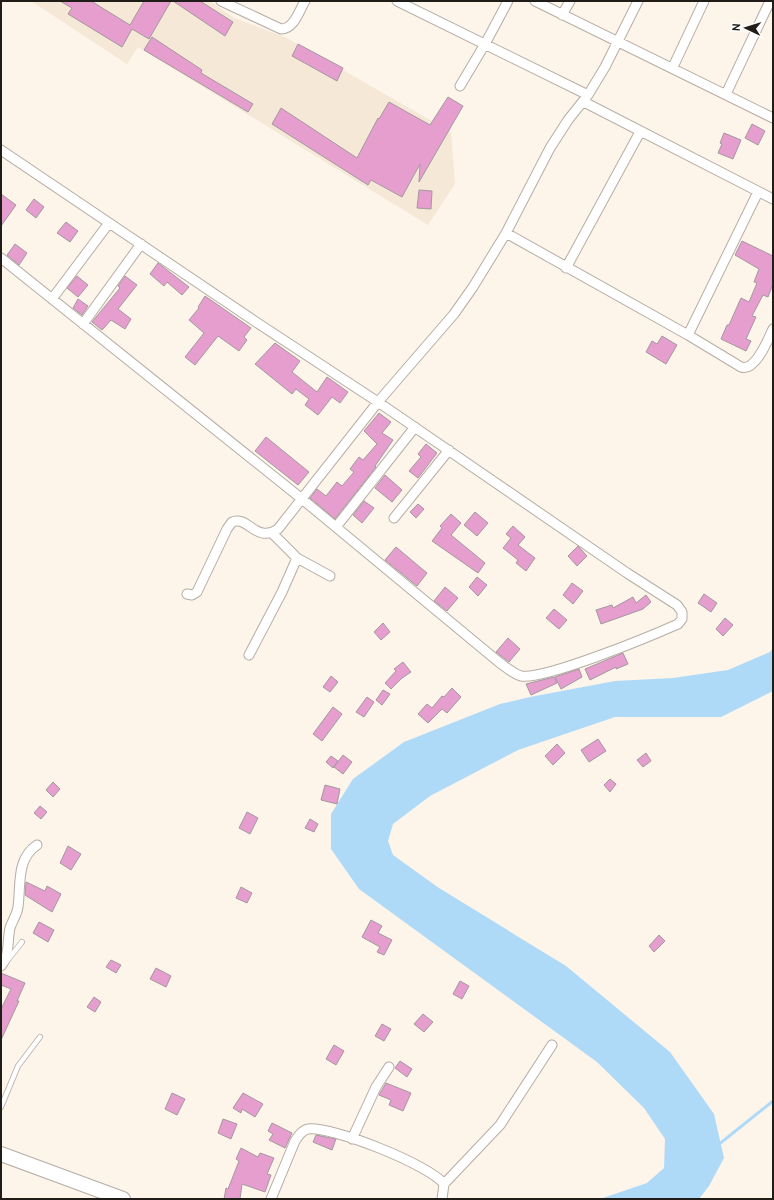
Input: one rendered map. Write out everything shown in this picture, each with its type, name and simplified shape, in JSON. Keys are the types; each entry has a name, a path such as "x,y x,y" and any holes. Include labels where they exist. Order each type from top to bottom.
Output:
{"main road":[{"path":"1,1154 124,1199"}],"street":[{"path":"221,1 281,29 285,29 292,23 305,1"},
{"path":"397,1 485,44 586,99 640,132 773,199"},
{"path":"460,86 508,1"},
{"path":"535,1 673,67 773,118"},
{"path":"562,15 570,1"},
{"path":"187,594 192,595 197,592 227,529 232,522 242,522 262,534 272,533 278,529 378,402 454,314 506,233 550,148 568,120 586,99 638,1"},
{"path":"673,67 704,1"},
{"path":"726,94 770,1"},
{"path":"566,268 640,132"},
{"path":"1,150 378,402 677,605 682,612 682,619 678,624 630,644 538,675 522,676 500,663 302,499 1,258"},
{"path":"688,335 758,192"},
{"path":"52,299 109,223"},
{"path":"506,233 688,335 745,369 756,361 773,329"},
{"path":"83,324 141,244"},
{"path":"336,527 415,427"},
{"path":"394,518 448,450"},
{"path":"272,533 297,558 330,576"},
{"path":"248,655 285,585 297,558"},
{"path":"2,965 8,952 10,928 18,908 19,880 23,861 31,850 38,845"},
{"path":"442,1199 444,1184 500,1125 552,1045"},
{"path":"352,1139 376,1087 389,1066"},
{"path":"271,1199 295,1141 304,1130 314,1129 352,1139 400,1156 431,1172 444,1184"}],"lane":[{"path":"2,965 22,942"},
{"path":"1,1107 18,1066 40,1037"}],"shaded area":[{"path":"31,1 210,1 234,18 287,38 451,132 455,184 428,225 138,47 127,64"}],"water":[{"path":"773,648 773,691 721,717 615,717 518,750 430,796 393,824 388,841 393,855 439,888 566,966 670,1052 714,1114 724,1158 709,1186 699,1199 600,1199 647,1183 664,1168 665,1139 644,1108 597,1062 359,889 331,849 331,814 353,779 404,742 500,704 615,681 673,678 728,670 770,652"}],"building":[{"path":"60,1 91,1 130,25 144,1 171,1 149,39 132,29 122,47 68,14 72,8"},
{"path":"173,1 200,1 233,22 225,36"},
{"path":"152,37 202,70 201,73 253,104 248,112 144,50"},
{"path":"298,44 343,68 337,81 292,56"},
{"path":"448,97 463,106 419,182 420,164 402,197 371,180 368,185 272,124 281,108 357,158 378,118 379,119 389,102 430,125"},
{"path":"752,124 765,131 758,145 745,138"},
{"path":"724,133 741,140 733,159 718,153 722,144 720,143"},
{"path":"419,190 432,191 431,209 417,208"},
{"path":"1,194 16,205 1,226"},
{"path":"34,199 44,207 36,218 26,210"},
{"path":"66,222 78,231 70,242 57,233"},
{"path":"742,241 773,256 773,284 768,297 763,295 752,316 756,317 746,339 751,341 746,351 721,339 741,298 749,302 757,283 754,282 759,269 735,255"},
{"path":"15,244 27,253 19,265 7,255"},
{"path":"158,263 189,287 182,295 167,282 164,286 150,274"},
{"path":"77,276 88,285 78,297 67,288"},
{"path":"125,276 137,285 118,309 131,319 125,329 111,320 102,330 92,322 120,288 118,286"},
{"path":"205,296 251,328 244,337 247,340 239,351 218,336 195,365 185,357 204,333 189,320 199,308 198,307"},
{"path":"78,299 88,306 82,315 73,308"},
{"path":"662,336 677,345 666,364 646,352 652,341 657,344"},
{"path":"275,343 300,361 292,372 317,392 327,377 348,392 340,403 332,397 318,415 305,405 309,399 296,389 292,394 255,364"},
{"path":"379,413 391,422 382,433 393,440 375,466 376,467 335,519 310,498 317,489 326,496 337,482 342,486 354,472 350,469 359,457 363,460 377,444 364,431"},
{"path":"266,437 309,472 298,485 255,451"},
{"path":"426,444 437,453 418,478 409,471 421,457 418,454"},
{"path":"385,475 402,490 392,502 375,488"},
{"path":"364,501 374,508 362,523 353,515"},
{"path":"418,504 424,509 416,518 410,512"},
{"path":"475,512 488,523 477,536 464,525"},
{"path":"451,514 461,523 451,535 485,563 478,573 432,541 442,528 440,526"},
{"path":"513,526 525,537 518,545 535,558 526,571 516,563 518,560 503,548 511,538 506,534"},
{"path":"578,546 587,556 577,566 568,556"},
{"path":"396,547 427,573 417,586 385,560"},
{"path":"477,577 487,585 478,596 469,587"},
{"path":"572,583 583,591 573,604 563,595"},
{"path":"445,587 458,598 447,611 434,601"},
{"path":"704,594 717,603 711,612 698,603"},
{"path":"646,595 651,602 643,609 601,624 596,610 612,605 613,608 633,597 636,603"},
{"path":"554,609 567,620 559,629 546,618"},
{"path":"725,618 733,625 723,636 716,629"},
{"path":"383,623 390,632 381,640 374,632"},
{"path":"508,638 520,649 509,662 496,652"},
{"path":"623,653 628,664 616,669 616,667 590,680 585,669"},
{"path":"403,662 411,672 402,678 391,689 385,683 396,671 394,669"},
{"path":"579,669 582,677 561,689 555,677"},
{"path":"331,676 338,682 330,692 323,687"},
{"path":"554,677 557,683 531,695 526,684"},
{"path":"452,688 461,697 447,713 442,709 428,723 418,714 427,704 432,708 442,696 444,697"},
{"path":"383,690 390,694 382,705 376,700"},
{"path":"367,697 374,702 364,717 356,712"},
{"path":"333,707 342,714 322,741 313,734"},
{"path":"598,739 606,751 589,762 581,750"},
{"path":"557,744 565,753 553,765 545,756"},
{"path":"646,753 651,761 643,767 637,760"},
{"path":"343,755 352,762 343,774 334,767"},
{"path":"331,756 338,761 333,768 326,762"},
{"path":"610,779 616,784 610,792 604,785"},
{"path":"53,782 60,789 53,797 46,790"},
{"path":"325,785 340,789 337,804 321,800"},
{"path":"40,806 47,812 41,819 34,813"},
{"path":"247,812 258,818 250,834 239,828"},
{"path":"310,819 318,824 314,832 305,828"},
{"path":"68,846 81,854 71,870 60,863"},
{"path":"26,882 45,891 47,886 61,894 52,912 25,895"},
{"path":"241,887 252,893 247,903 236,898"},
{"path":"371,920 382,926 378,933 392,940 384,955 377,952 380,947 362,937"},
{"path":"39,922 54,930 48,942 33,933"},
{"path":"659,935 665,941 654,952 649,946"},
{"path":"111,960 121,965 116,973 106,967"},
{"path":"156,968 171,976 166,987 150,979"},
{"path":"1,973 25,983 17,1001 19,1001 1,1040 1,1009 11,989 1,985"},
{"path":"460,981 469,986 462,999 453,994"},
{"path":"94,997 101,1002 95,1012 87,1007"},
{"path":"423,1014 433,1022 424,1032 414,1024"},
{"path":"382,1024 391,1029 384,1041 375,1036"},
{"path":"334,1045 344,1051 336,1065 326,1059"},
{"path":"400,1061 412,1069 407,1077 395,1068"},
{"path":"386,1083 411,1093 403,1111 389,1105 391,1100 379,1095"},
{"path":"172,1093 185,1099 177,1115 165,1109"},
{"path":"243,1093 263,1104 255,1117 242,1109 241,1113 233,1108"},
{"path":"223,1119 237,1124 231,1139 218,1133"},
{"path":"272,1123 292,1133 285,1148 269,1140 273,1134 268,1131"},
{"path":"316,1135 336,1139 332,1150 313,1142"},
{"path":"241,1148 258,1157 260,1153 274,1158 267,1174 271,1175 265,1192 242,1184 240,1199 224,1199 226,1188 228,1189 239,1161 236,1159"}],"waterway":[{"path":"718,1145 773,1101"}]}
